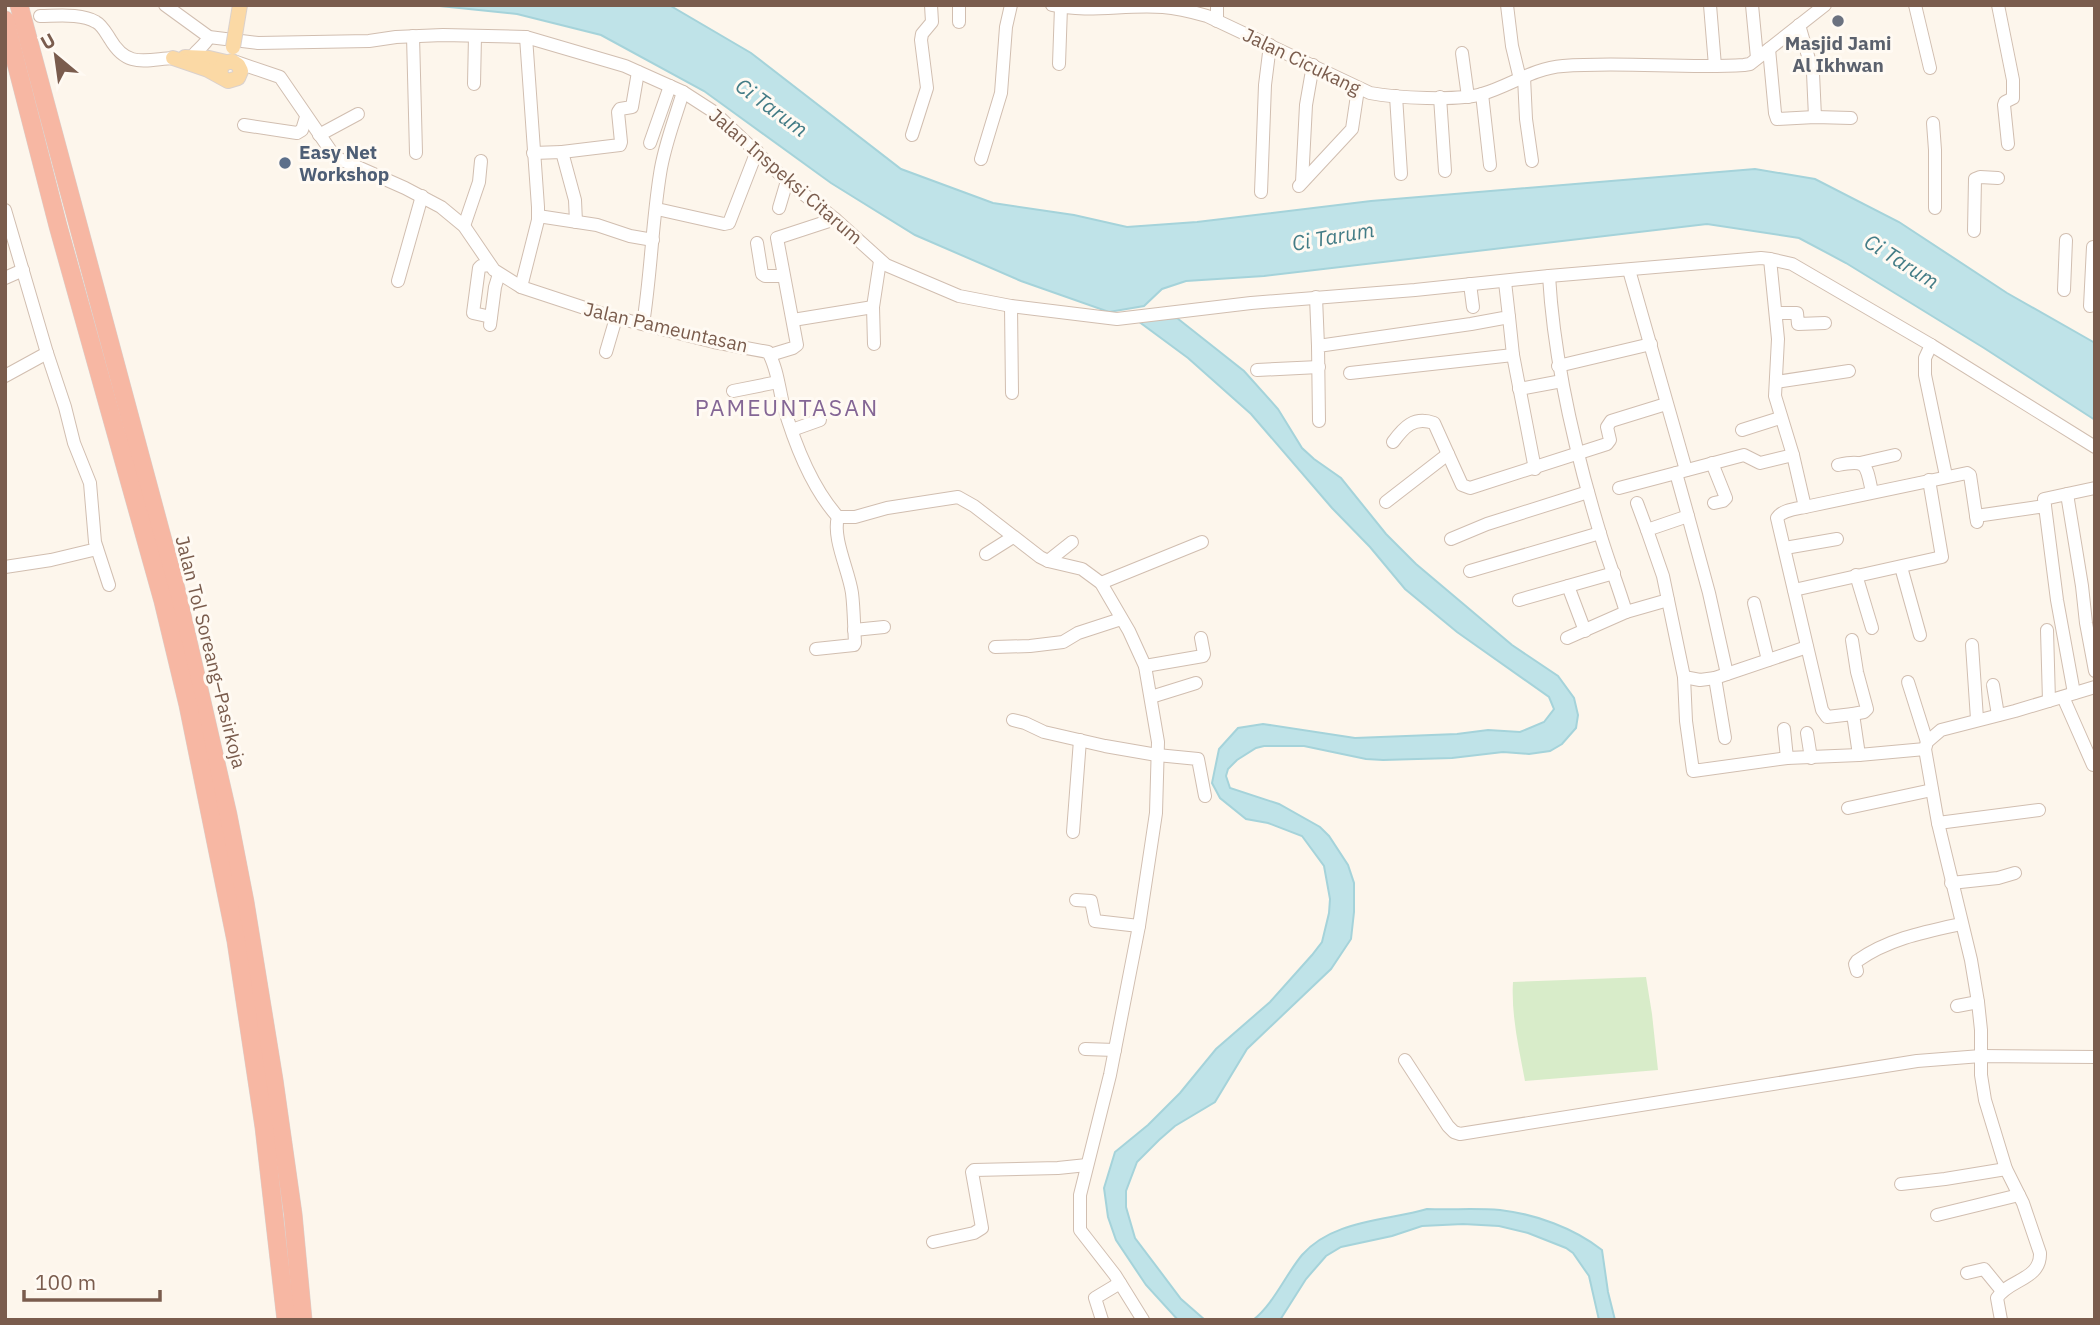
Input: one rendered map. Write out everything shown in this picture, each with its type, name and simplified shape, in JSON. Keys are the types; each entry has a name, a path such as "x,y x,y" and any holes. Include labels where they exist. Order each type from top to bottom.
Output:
{"highway":[{"name":"Jalan Tol Soreang–Pasirkoja","path":"19,5 176,589 228,816 274,1080 293,1214 303,1320"},
{"name":"Jalan Tol Soreang–Pasirkoja","path":"5,20 58,226 159,588 188,705 236,941 264,1127 286,1320"}],"main road":[{"path":"222,77 221,67 231,58 240,5"},
{"path":"173,58 231,58 240,68 238,78 228,81 190,60"}],"street":[{"name":"Jalan Inspeksi Citarum","path":"164,5 209,37 258,43 369,41 414,36 526,37 638,72 683,92 714,112 787,181 835,219 880,261 896,271 959,296 1011,306 1123,318 1201,308 1770,258"},
{"path":"912,135 927,88 921,40 922,34 932,22 931,5"},
{"path":"959,5 960,22"},
{"path":"981,159 1001,93 1006,27 1011,5"},
{"path":"1217,5 1217,21"},
{"path":"1507,5 1512,46 1522,78 1532,161"},
{"path":"1710,5 1715,66"},
{"path":"1752,5 1757,58"},
{"path":"1914,5 1930,68"},
{"path":"1998,5 2013,80 2013,98 2004,105 2008,144"},
{"path":"1056,6 1059,64"},
{"name":"Jalan Cicukang","path":"1056,6 1164,6 1195,13 1270,44 1370,93 1440,97 1482,94 1561,66 1744,65 1757,58 1822,6"},
{"path":"40,16 72,16 96,21 102,26 117,52 131,60 173,58"},
{"path":"1800,25 1813,73 1815,117"},
{"path":"414,36 416,153"},
{"path":"474,84 475,36"},
{"path":"190,60 196,49 209,37"},
{"path":"521,288 538,216 526,37"},
{"path":"1261,192 1265,85 1270,44"},
{"path":"1769,48 1776,117 1779,120 1851,118"},
{"path":"1462,53 1468,97"},
{"name":"Jalan Pameuntasan","path":"231,58 255,70 280,77 335,157 441,207 464,226 495,270 521,288 642,324 768,352 799,451 824,501 838,517"},
{"path":"1313,65 1306,105 1300,184 1352,129 1359,89"},
{"path":"238,78 255,70"},
{"path":"533,153 620,145 618,112 620,109 632,107 638,72"},
{"path":"650,143 670,86"},
{"path":"642,324 659,176 683,92"},
{"path":"1482,94 1490,165"},
{"path":"1396,96 1401,174"},
{"path":"1440,97 1445,171"},
{"path":"319,135 358,114"},
{"path":"244,125 297,133 302,130 306,117"},
{"path":"1933,123 1936,150 1935,208"},
{"path":"657,209 727,224 757,151"},
{"path":"562,152 575,200 576,222"},
{"path":"464,226 479,182 481,161"},
{"path":"1974,231 1975,179 1998,178"},
{"path":"779,208 787,181"},
{"path":"398,281 422,197"},
{"path":"5,210 74,443 90,483 95,542 109,584"},
{"path":"538,216 606,227 632,237 653,240"},
{"path":"770,355 797,345 777,238 835,219"},
{"path":"2064,290 2066,240"},
{"path":"757,243 762,274 783,276"},
{"path":"2090,306 2093,247"},
{"path":"1805,507 1775,396 1779,351 1770,258 1792,264 1931,345 2095,447"},
{"path":"874,344 873,307 880,261"},
{"path":"481,266 495,270 495,287 490,321 473,313 479,268 481,266"},
{"path":"5,278 23,270"},
{"path":"1629,270 1667,404 1688,516 1712,604 1725,738"},
{"path":"1549,276 1558,366 1588,492 1626,612"},
{"path":"1505,282 1513,355 1535,469"},
{"path":"1470,284 1473,307"},
{"path":"1316,298 1319,421"},
{"path":"1011,306 1012,393"},
{"path":"793,320 873,307"},
{"path":"1776,313 1797,313 1798,324 1825,323"},
{"path":"606,352 616,317"},
{"path":"1318,346 1509,317"},
{"path":"1558,366 1651,344"},
{"path":"1794,590 1940,558 1943,555 1938,478 1925,375 1925,358 1931,345"},
{"path":"5,376 47,353"},
{"path":"1350,373 1426,358 1513,355"},
{"path":"1257,370 1319,367"},
{"path":"1776,382 1849,371"},
{"path":"1519,389 1562,381"},
{"path":"733,391 778,383"},
{"path":"1393,442 1404,427 1412,423 1434,423 1459,480 1465,487 1470,488 1609,443 1611,440 1607,426 1611,421 1667,404"},
{"path":"1742,430 1780,418"},
{"path":"792,430 820,420"},
{"path":"1930,432 1938,478"},
{"path":"1386,502 1448,454"},
{"path":"1619,488 1744,455 1760,463 1793,455"},
{"path":"1838,465 1895,456"},
{"path":"1712,463 1726,498 1723,502 1714,503"},
{"path":"1860,463 1868,472 1872,492"},
{"path":"1852,640 1867,709 1864,712 1827,717 1824,714 1777,518 1785,512 1969,473 1976,519 2045,506"},
{"path":"2093,765 2068,695 2044,499 2095,488"},
{"path":"1451,539 1487,524 1588,492"},
{"path":"2067,494 2095,671"},
{"path":"817,649 854,645 852,594 836,530 838,517 855,517 887,508 958,497 1048,561 1089,572 1101,583 1145,666 1156,731 1156,813 1139,926 1115,1050 1080,1195 1080,1230 1120,1283 1143,1320"},
{"path":"1637,503 1663,576 1684,677 1686,721 1693,771 1787,758 1859,755 1926,746 1941,730 2095,687"},
{"path":"1647,530 1688,516"},
{"path":"1470,571 1600,533"},
{"path":"986,554 1013,537"},
{"path":"1785,548 1837,539"},
{"path":"1048,561 1072,542"},
{"path":"1101,583 1202,542"},
{"path":"5,567 97,549"},
{"path":"1901,567 1920,635"},
{"path":"1519,600 1614,573"},
{"path":"1856,575 1872,628"},
{"path":"1568,586 1585,631"},
{"path":"1567,639 1626,612 1668,600"},
{"path":"1754,603 1768,660"},
{"path":"995,647 1063,642 1079,633 1121,618"},
{"path":"854,630 884,627"},
{"path":"2047,630 2049,701"},
{"path":"1145,666 1203,656 1201,638"},
{"path":"1972,645 1977,719"},
{"path":"1684,677 1700,680 1721,676 1808,647"},
{"path":"1908,682 1926,746 1938,823 1978,1002 1985,1100 2006,1169 2038,1243 2040,1261 2033,1273 2001,1291 1997,1298 2001,1320"},
{"path":"1151,697 1196,684"},
{"path":"1993,685 1998,715"},
{"path":"1853,714 1859,755"},
{"path":"1013,720 1044,732 1080,740 1198,760 1205,796"},
{"path":"1784,729 1787,758"},
{"path":"1807,733 1811,758"},
{"path":"1073,832 1080,740"},
{"path":"1849,807 1932,790"},
{"path":"1938,823 2039,810"},
{"path":"1951,883 1998,878 2015,873"},
{"path":"1076,900 1091,901 1095,921 1139,926"},
{"path":"1857,971 1857,961 1889,943 1961,925"},
{"path":"1957,1006 1978,1002"},
{"path":"1086,1049 1115,1050"},
{"path":"1405,1060 1448,1126 1460,1134 1917,1061 1981,1056 2095,1057"},
{"path":"933,1242 974,1233 982,1228 972,1172 974,1170 1087,1165"},
{"path":"1900,1184 2006,1169"},
{"path":"1937,1215 2019,1195"},
{"path":"1967,1273 1984,1269 2001,1291"},
{"path":"1102,1320 1095,1298 1120,1283"}],"green space":[{"path":"1646,977 1658,1070 1525,1081 1514,1019 1513,982"}],"water":[{"name":"Ci Tarum","path":"430,5 669,5 751,53 901,169 993,203 1074,215 1127,227 1197,222 1371,201 1755,169 1815,179 1899,222 2007,293 2095,343 2095,420 1846,263 1799,238 1707,224 1264,276 1186,281 1162,289 1144,306 1109,312 1021,281 915,235 831,183 704,91 601,35 517,14"},
{"path":"1177,318 1244,371 1278,409 1302,448 1341,478 1386,534 1416,564 1512,645 1558,676 1574,698 1578,715 1576,728 1562,744 1550,751 1383,760 1304,746 1264,746 1237,760 1228,769 1226,776 1230,788 1279,804 1320,827 1329,836 1348,865 1354,883 1354,912 1351,939 1331,969 1247,1049 1215,1102 1175,1126 1137,1162 1126,1191 1126,1207 1135,1238 1181,1299 1205,1320 1178,1320 1146,1285 1116,1240 1108,1217 1104,1188 1115,1152 1148,1125 1180,1093 1216,1049 1270,1002 1312,955 1322,942 1330,899 1324,866 1302,836 1268,823 1246,819 1220,798 1212,783 1219,749 1238,728 1263,724 1355,738 1457,734 1488,730 1520,732 1544,722 1554,709 1549,697 1457,632 1405,589 1251,414 1188,358 1138,321"},
{"path":"1427,1209 1491,1209 1513,1212 1554,1223 1591,1242 1602,1250 1615,1320 1599,1320 1589,1276 1573,1253 1566,1248 1528,1233 1499,1226 1463,1224 1422,1226 1392,1236 1341,1247 1326,1256 1306,1279 1280,1320 1253,1320 1267,1306 1302,1255 1314,1243 1360,1223"}],"place":[{"name":"Masjid Jami Al Ikhwan","path":"1838,21"},
{"name":"Easy Net Workshop","path":"285,163"}],"district":[{"name":"PAMEUNTASAN","path":"787,407"}]}
